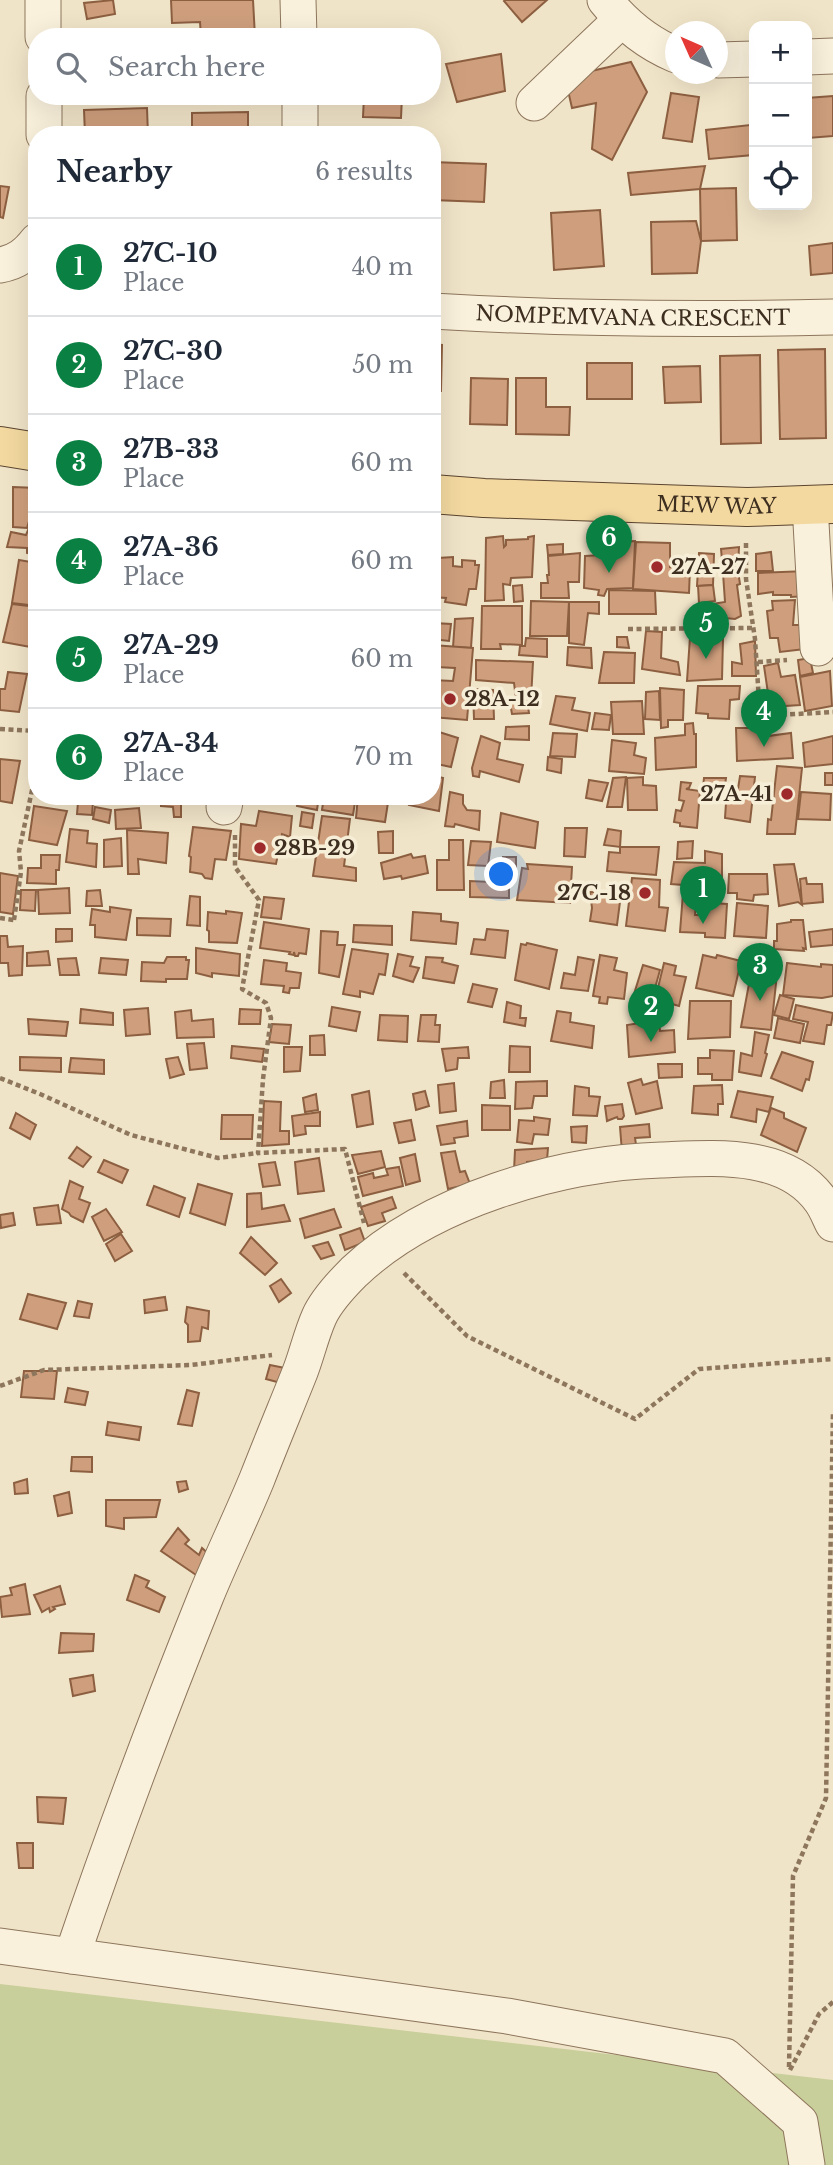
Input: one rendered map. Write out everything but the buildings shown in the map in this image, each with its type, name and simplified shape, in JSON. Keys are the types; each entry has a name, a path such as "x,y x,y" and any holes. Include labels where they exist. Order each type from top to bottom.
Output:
{"main road":[{"path":"0,446 28,451"},
{"name":"MEW WAY","path":"441,495 733,506 821,504"}],"street":[{"path":"43,0 43,28"},
{"path":"298,0 299,28"},
{"path":"534,103 613,10 655,46 665,50"},
{"path":"812,57 833,56"},
{"path":"728,60 749,59"},
{"path":"44,105 44,126"},
{"path":"300,105 300,126"},
{"name":"NOMPEMVANA CRESCENT","path":"441,312 543,318 716,320 833,317"},
{"path":"818,648 821,504"},
{"path":"72,1956 111,1843 172,1682 309,1350 320,1316 353,1274 380,1249 434,1216 533,1179 608,1164 718,1159 750,1161 778,1168 796,1178 821,1200 833,1224"},
{"path":"0,1946 507,2016 724,2056 800,2122 807,2165"}],"path":[{"path":"746,538 746,579 754,628 760,716 833,712"},
{"path":"628,629 754,628"},
{"path":"0,729 28,731"},
{"path":"0,920 14,920 21,872 19,851 29,805"},
{"path":"227,805 234,813 235,867 259,900 242,989 266,1003 271,1018 264,1068 258,1153"},
{"path":"0,1079 131,1135 218,1158 258,1153 345,1149 367,1235 467,1336 635,1419 699,1369 833,1359"},
{"path":"0,1386 44,1370 191,1366 309,1350"},
{"path":"833,1412 826,1798 793,1876 789,2071 819,2014 833,2002"}],"green space":[{"path":"0,1984 833,2080 833,2165 0,2165"}],"place":[{"name":"27A-27","path":"657,567"},
{"name":"27A-34","path":"609,573"},
{"name":"27A-29","path":"706,659"},
{"name":"28A-12","path":"450,699"},
{"name":"27A-36","path":"764,747"},
{"name":"27A-41","path":"787,794"},
{"name":"28B-29","path":"260,848"},
{"name":"27C-18","path":"645,893"},
{"name":"27C-10","path":"703,924"},
{"name":"27B-33","path":"760,1001"},
{"name":"27C-30","path":"651,1042"}]}
